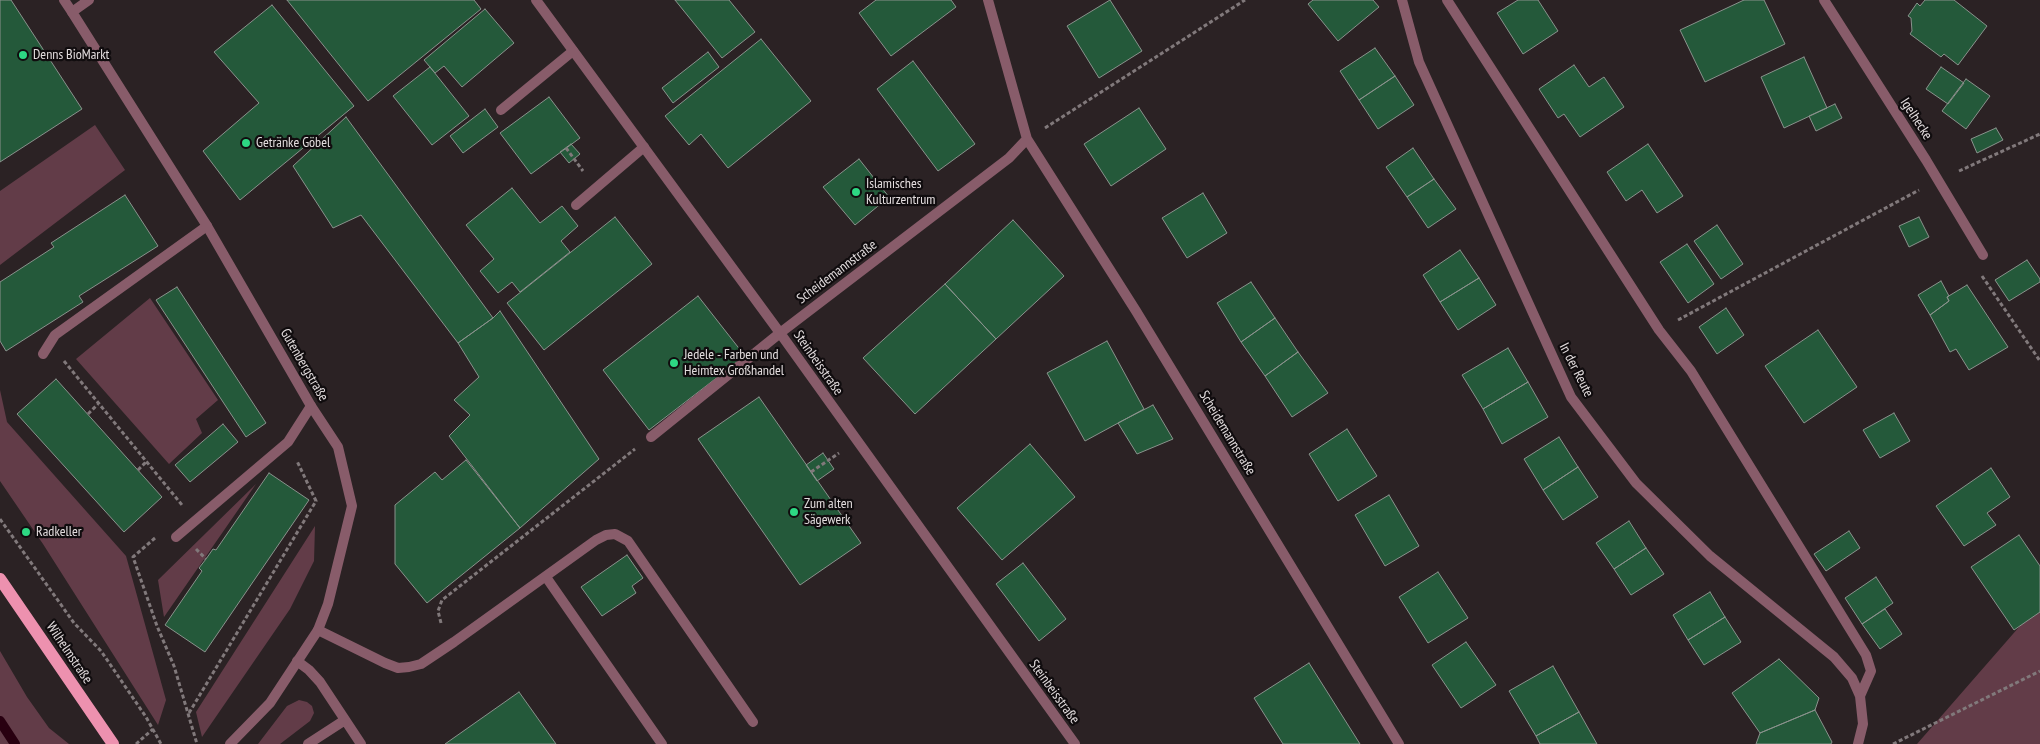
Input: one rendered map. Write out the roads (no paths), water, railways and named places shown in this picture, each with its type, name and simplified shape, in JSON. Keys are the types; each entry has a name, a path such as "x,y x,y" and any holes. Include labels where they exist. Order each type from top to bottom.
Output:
{"main road":[{"name":"Wilhelmstraße","path":"0,579 113,744"}],"street":[{"name":"Gutenbergstraße","path":"64,0 207,226 311,406 338,447 352,506 328,604 318,630 270,703 230,744"},
{"path":"72,12 89,0"},
{"name":"Steinbeisstraße","path":"536,0 780,333 1075,744"},
{"name":"Scheidemannstraße","path":"988,0 1027,139 1136,311 1399,744"},
{"name":"In der Reute","path":"1402,0 1419,62 1571,396 1636,484 1710,556 1834,657 1852,678 1860,696 1863,724 1858,744"},
{"name":"In der Reute","path":"1447,0 1659,330 1691,371 1866,655 1871,671 1860,696"},
{"name":"Igelhecke","path":"1824,0 1983,255"},
{"path":"501,110 573,51"},
{"name":"Scheidemannstraße","path":"651,437 780,333 1009,158 1027,139"},
{"path":"576,205 644,147"},
{"path":"43,354 55,335 207,226"},
{"path":"178,535 288,442 311,406"},
{"path":"318,630 385,663 398,668 409,668 421,664 454,642 606,535 615,534 622,536 628,542 752,722"},
{"path":"546,577 662,744"},
{"path":"297,661 320,682 361,744"},
{"path":"308,744 345,720"}],"waterway":[{"path":"0,721 15,744"}],"place":[{"name":"Denns BioMarkt","path":"23,55"},
{"name":"Getränke Göbel","path":"246,143"},
{"name":"Islamisches Kulturzentrum","path":"856,192"},
{"name":"Jedele - Farben und Heimtex Großhandel","path":"674,363"},
{"name":"Zum alten Sägewerk","path":"794,512"},
{"name":"Radkeller","path":"26,532"}]}
